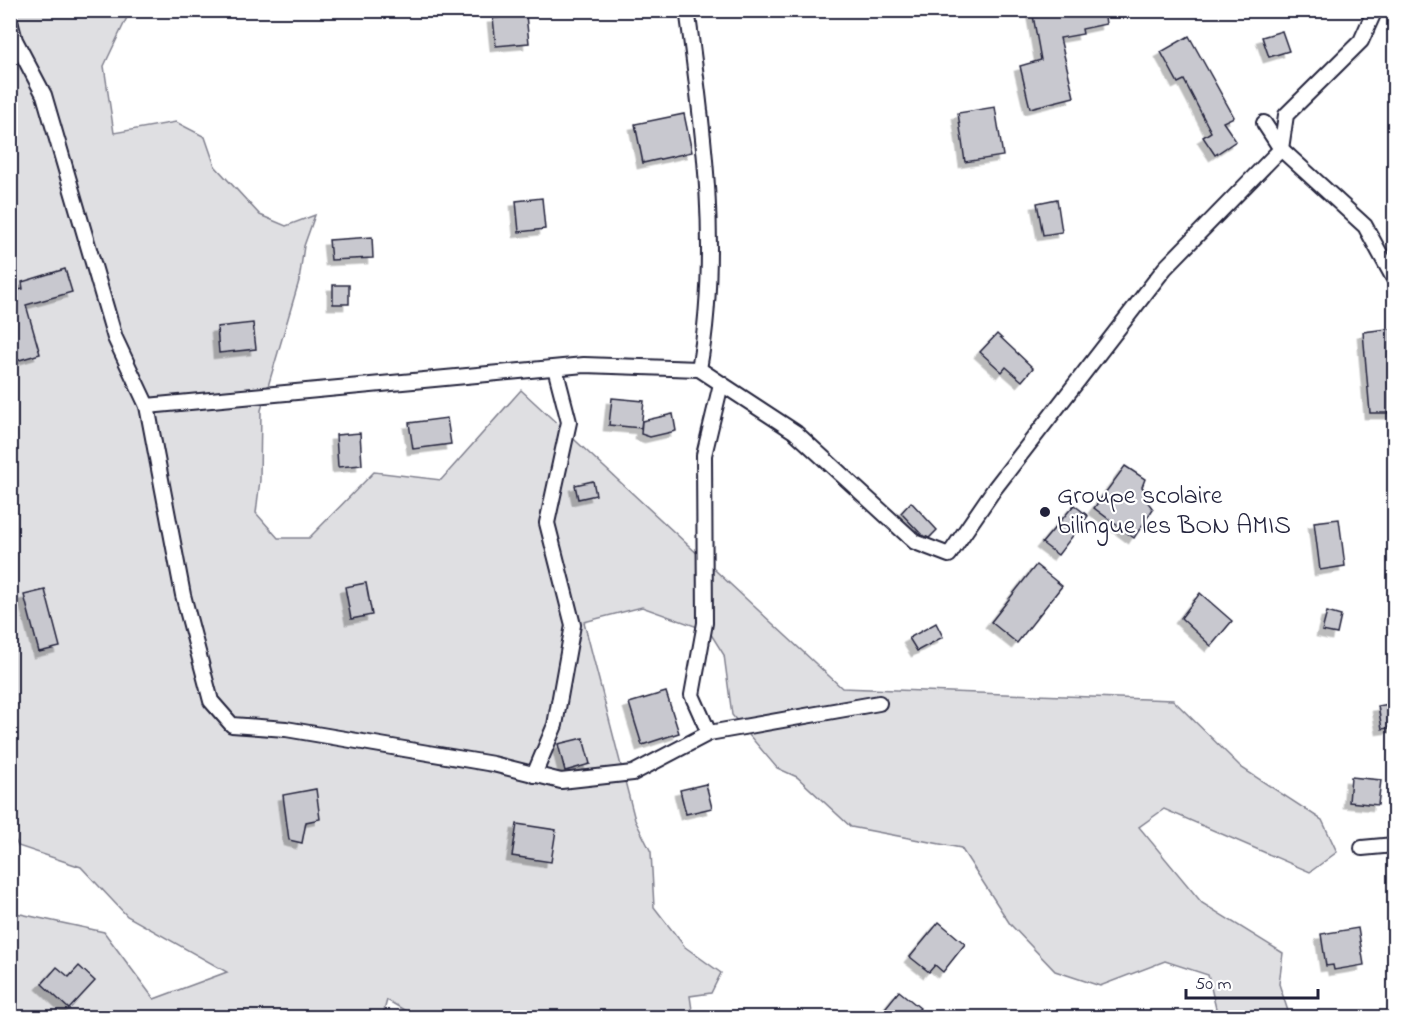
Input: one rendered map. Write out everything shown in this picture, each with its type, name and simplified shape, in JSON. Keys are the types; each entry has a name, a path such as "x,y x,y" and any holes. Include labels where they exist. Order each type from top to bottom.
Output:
{"street":[{"path":"147,406 584,365 699,369 795,432 915,542 949,555 995,488 1165,268 1281,149 1286,115 1361,41 1375,10"},
{"path":"688,16 701,110 709,235 707,322 699,369"},
{"path":"10,21 15,40 44,95 115,338 147,406 183,595 212,701 232,725 285,729 493,764 561,781 633,773 709,733 879,702"},
{"path":"1264,123 1281,149 1365,226 1395,279"},
{"path":"534,774 555,724 573,625 547,523 569,422 555,368"},
{"path":"709,733 692,695 705,623 704,455 721,384"},
{"path":"1362,848 1395,845"}],"shaded area":[{"path":"11,11 130,11 104,66 114,133 176,122 205,137 215,166 260,215 286,226 315,215 304,246 299,281 261,410 260,480 256,513 278,538 309,538 374,472 441,480 521,390 842,688 1173,700 1242,768 1322,820 1337,852 1310,872 1164,809 1139,827 1202,903 1283,953 1279,984 1290,1017 1218,1017 1208,975 1165,961 1100,986 1055,971 1010,924 961,848 851,827 797,777 777,768 732,715 724,655 709,631 642,607 584,622 635,820 651,852 654,907 685,947 721,973 711,993 690,996 693,1017 416,1017 387,1000 382,1018 14,1017 11,997 13,948 11,912 104,932 154,999 227,972 127,916 81,867 18,846 11,832"}],"building":[{"path":"1032,10 1104,10 1106,24 1082,29 1083,34 1060,38 1074,97 1030,108 1020,66 1041,60"},
{"path":"526,15 529,43 496,46 493,18"},
{"path":"1282,31 1289,51 1269,57 1262,37"},
{"path":"1189,36 1234,117 1223,122 1236,141 1215,155 1203,137 1211,132 1184,80 1178,83 1161,52"},
{"path":"995,107 1003,156 965,162 958,113"},
{"path":"684,114 692,152 643,163 635,124"},
{"path":"542,198 545,229 519,232 516,201"},
{"path":"1057,199 1062,232 1043,235 1037,203"},
{"path":"372,237 373,258 331,260 329,240"},
{"path":"65,269 72,292 26,305 40,354 16,361 10,342 10,292 23,289 22,282"},
{"path":"333,285 349,285 349,304 333,304"},
{"path":"253,323 256,349 219,353 217,327"},
{"path":"1395,328 1395,413 1370,413 1363,332"},
{"path":"997,334 1033,368 1022,381 1006,367 1002,372 980,352"},
{"path":"612,398 644,401 641,428 609,425"},
{"path":"673,414 676,431 650,437 641,434 642,421"},
{"path":"447,418 451,444 413,449 409,423"},
{"path":"360,433 362,465 338,467 336,435"},
{"path":"1125,466 1145,479 1142,487 1149,494 1146,500 1153,509 1134,538 1094,508"},
{"path":"593,481 596,495 578,499 575,485"},
{"path":"911,502 937,530 929,538 922,535 901,513"},
{"path":"1074,505 1088,516 1058,555 1042,543"},
{"path":"1339,519 1345,566 1320,570 1314,522"},
{"path":"1036,565 1062,586 1017,643 991,622"},
{"path":"366,583 372,615 351,619 345,587"},
{"path":"45,590 60,647 39,652 24,595"},
{"path":"1200,593 1232,621 1211,646 1181,618"},
{"path":"1327,612 1341,616 1337,634 1322,631"},
{"path":"936,623 943,637 917,651 909,638"},
{"path":"666,692 679,733 642,745 629,703"},
{"path":"1395,703 1395,727 1382,729 1378,706"},
{"path":"583,738 590,764 565,771 558,744"},
{"path":"1351,777 1381,780 1378,805 1349,802"},
{"path":"706,784 712,808 686,814 680,790"},
{"path":"316,789 320,819 306,822 302,843 289,840 283,795"},
{"path":"517,824 556,830 551,862 512,856"},
{"path":"939,922 965,944 943,972 935,965 929,972 910,957"},
{"path":"1358,928 1364,965 1334,970 1333,965 1326,966 1321,934"},
{"path":"79,966 95,981 69,1009 42,984 57,967 69,977"},
{"path":"899,991 920,1008 912,1017 878,1017"}],"place":[{"name":"Groupe scolaire bilingue les BON AMIS","path":"1045,512"}]}
